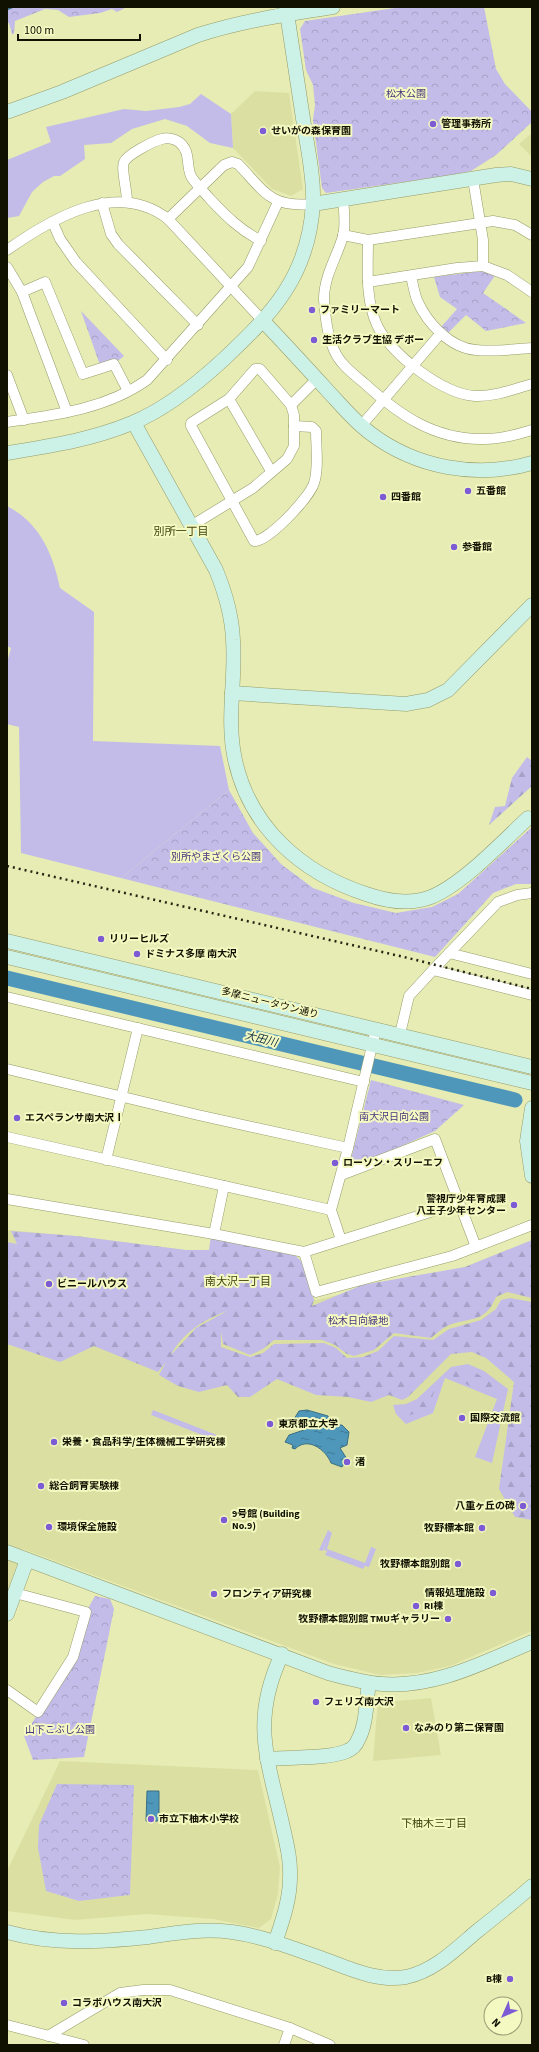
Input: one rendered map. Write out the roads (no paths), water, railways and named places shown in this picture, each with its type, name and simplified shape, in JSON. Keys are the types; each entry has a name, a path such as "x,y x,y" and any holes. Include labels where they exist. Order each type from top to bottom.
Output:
{"street":[{"path":"7,112 62,92 198,35 286,11 333,7"},
{"path":"7,453 81,440 134,423 165,405 204,377 263,321 284,293 299,263 309,232 313,204 311,173 286,11"},
{"path":"127,201 127,190 122,169 124,162 129,156 162,138 172,138 185,148 188,156 189,171 200,187 235,225 261,241"},
{"path":"168,218 224,165 232,162 238,164 269,196 278,202 298,205 313,204 505,174 532,179"},
{"path":"473,179 483,240 483,266"},
{"path":"343,199 345,218 343,235 325,288 330,340 334,350 344,366 401,415 425,427 450,436 481,439 511,436 532,430"},
{"path":"7,250 76,211 102,203 127,201 148,206 168,218 361,426 398,451 430,463 470,470 498,470 532,463"},
{"path":"7,422 98,405 148,380 248,267 278,202"},
{"path":"102,203 111,234 118,244 198,325"},
{"path":"343,235 368,240 493,221 508,222 523,228 532,235"},
{"path":"53,223 60,239 76,262 167,360"},
{"path":"368,240 368,282 371,308 376,324 386,340 413,366 431,381 457,392 476,396 495,394 532,384"},
{"path":"368,282 483,266 507,275 532,292"},
{"path":"7,267 22,292 67,412"},
{"path":"411,276 417,299 425,315 441,333 465,348 496,351 532,348"},
{"path":"22,292 45,282 83,374 114,364 128,391"},
{"path":"361,426 441,333"},
{"path":"191,526 232,502 253,488 291,454 294,446 294,426 291,405 260,369 255,369 229,399 191,423 190,426 232,502 254,541 258,541 268,536 307,497 314,482 316,431 312,427 294,426"},
{"path":"7,375 24,420"},
{"path":"291,405 317,379"},
{"path":"229,399 272,471"},
{"path":"134,423 216,570 230,613 233,640 230,716 233,752 239,774 254,807 271,832 288,851 314,871 339,884 391,901 416,900 429,898 449,888 531,816"},
{"path":"232,693 406,704 428,700 448,690 456,683 528,609"},
{"path":"400,1034 409,996 432,970 498,902 516,895 532,893"},
{"name":"多摩ニュータウン通り","path":"7,941 400,1034 532,1067"},
{"path":"449,953 532,974"},
{"name":"多摩ニュータウン通り","path":"7,957 532,1082"},
{"path":"432,970 532,995"},
{"path":"7,996 138,1028 365,1079"},
{"path":"106,1160 138,1028"},
{"path":"342,1240 331,1210 348,1148 376,1029"},
{"path":"7,1069 122,1097 348,1148"},
{"path":"532,1108 527,1141 532,1176"},
{"path":"7,1137 331,1210"},
{"path":"341,1175 435,1139 476,1247"},
{"path":"214,1234 224,1186"},
{"path":"7,1199 214,1234 304,1252 459,1203"},
{"path":"304,1252 316,1292 452,1256 532,1225"},
{"path":"7,1552 282,1654 328,1673 369,1683 399,1684 433,1680 532,1642"},
{"path":"7,1614 27,1560"},
{"path":"7,1690 38,1712 73,1657 86,1612 15,1593"},
{"path":"275,1943 286,1908 290,1877 288,1855 267,1758 263,1731 264,1713 272,1679 282,1654"},
{"path":"267,1758 328,1754 348,1751 359,1739 362,1730 369,1683"},
{"path":"7,1932 39,1938 83,1942 215,1930 247,1935 275,1943 369,1975 394,1978 406,1977 423,1971 442,1960 532,1886"},
{"path":"48,2036 120,1993 144,1990 170,1990 290,2028 330,2045"},
{"path":"7,2025 84,2045"},
{"path":"284,2045 290,2028"}],"water":[{"path":"307,1410 328,1416 330,1425 342,1425 349,1432 347,1445 340,1448 347,1459 342,1467 331,1463 329,1458 316,1446 305,1444 300,1445 295,1449 292,1448 293,1445 285,1442 289,1435 304,1430 294,1419 299,1411"},
{"path":"147,1791 159,1791 159,1821 146,1821"}],"waterway":[{"path":"7,9 12,7"},
{"name":"大田川","path":"7,978 515,1100"}],"railway":[{"path":"7,866 404,957 532,989"}],"place":[{"name":"管理事務所","path":"433,124"},
{"name":"せいがの森保育園","path":"263,131"},
{"name":"ファミリーマート","path":"312,310"},
{"name":"生活クラブ生協 デポー","path":"314,340"},
{"name":"五番館","path":"468,491"},
{"name":"四番館","path":"383,497"},
{"name":"参番館","path":"454,547"},
{"name":"リリーヒルズ","path":"101,939"},
{"name":"ドミナス多摩 南大沢","path":"137,954"},
{"name":"エスペランサ南大沢Ⅰ","path":"17,1118"},
{"name":"ローソン・スリーエフ","path":"335,1163"},
{"name":"警視庁少年育成課 八王子少年センター","path":"514,1205"},
{"name":"ビニールハウス","path":"49,1284"},
{"name":"国際交流館","path":"462,1418"},
{"name":"東京都立大学","path":"270,1424"},
{"name":"栄養・食品科学/生体機械工学研究棟","path":"54,1442"},
{"name":"渚","path":"347,1462"},
{"name":"総合飼育実験棟","path":"41,1486"},
{"name":"八重ヶ丘の碑","path":"523,1506"},
{"name":"9号館 (Building No.9)","path":"224,1520"},
{"name":"環境保全施設","path":"49,1527"},
{"name":"牧野標本館","path":"482,1528"},
{"name":"牧野標本館別館","path":"458,1564"},
{"name":"情報処理施設","path":"493,1593"},
{"name":"フロンティア研究棟","path":"214,1594"},
{"name":"RI棟","path":"416,1606"},
{"name":"牧野標本館別館 TMUギャラリー","path":"448,1619"},
{"name":"フェリズ南大沢","path":"316,1702"},
{"name":"なみのり第二保育園","path":"406,1728"},
{"name":"市立下柚木小学校","path":"151,1819"},
{"name":"B棟","path":"510,1979"},
{"name":"コラボハウス南大沢","path":"64,2003"}],"district":[{"name":"別所一丁目","path":"181,531"},
{"name":"南大沢一丁目","path":"238,1281"},
{"name":"下柚木三丁目","path":"434,1823"}],"park label":[{"name":"松木公園","path":"406,94"},
{"name":"別所やまざくら公園","path":"216,857"},
{"name":"南大沢日向公園","path":"394,1117"},
{"name":"松木日向緑地","path":"358,1321"},
{"name":"山下こぶし公園","path":"60,1730"}]}
